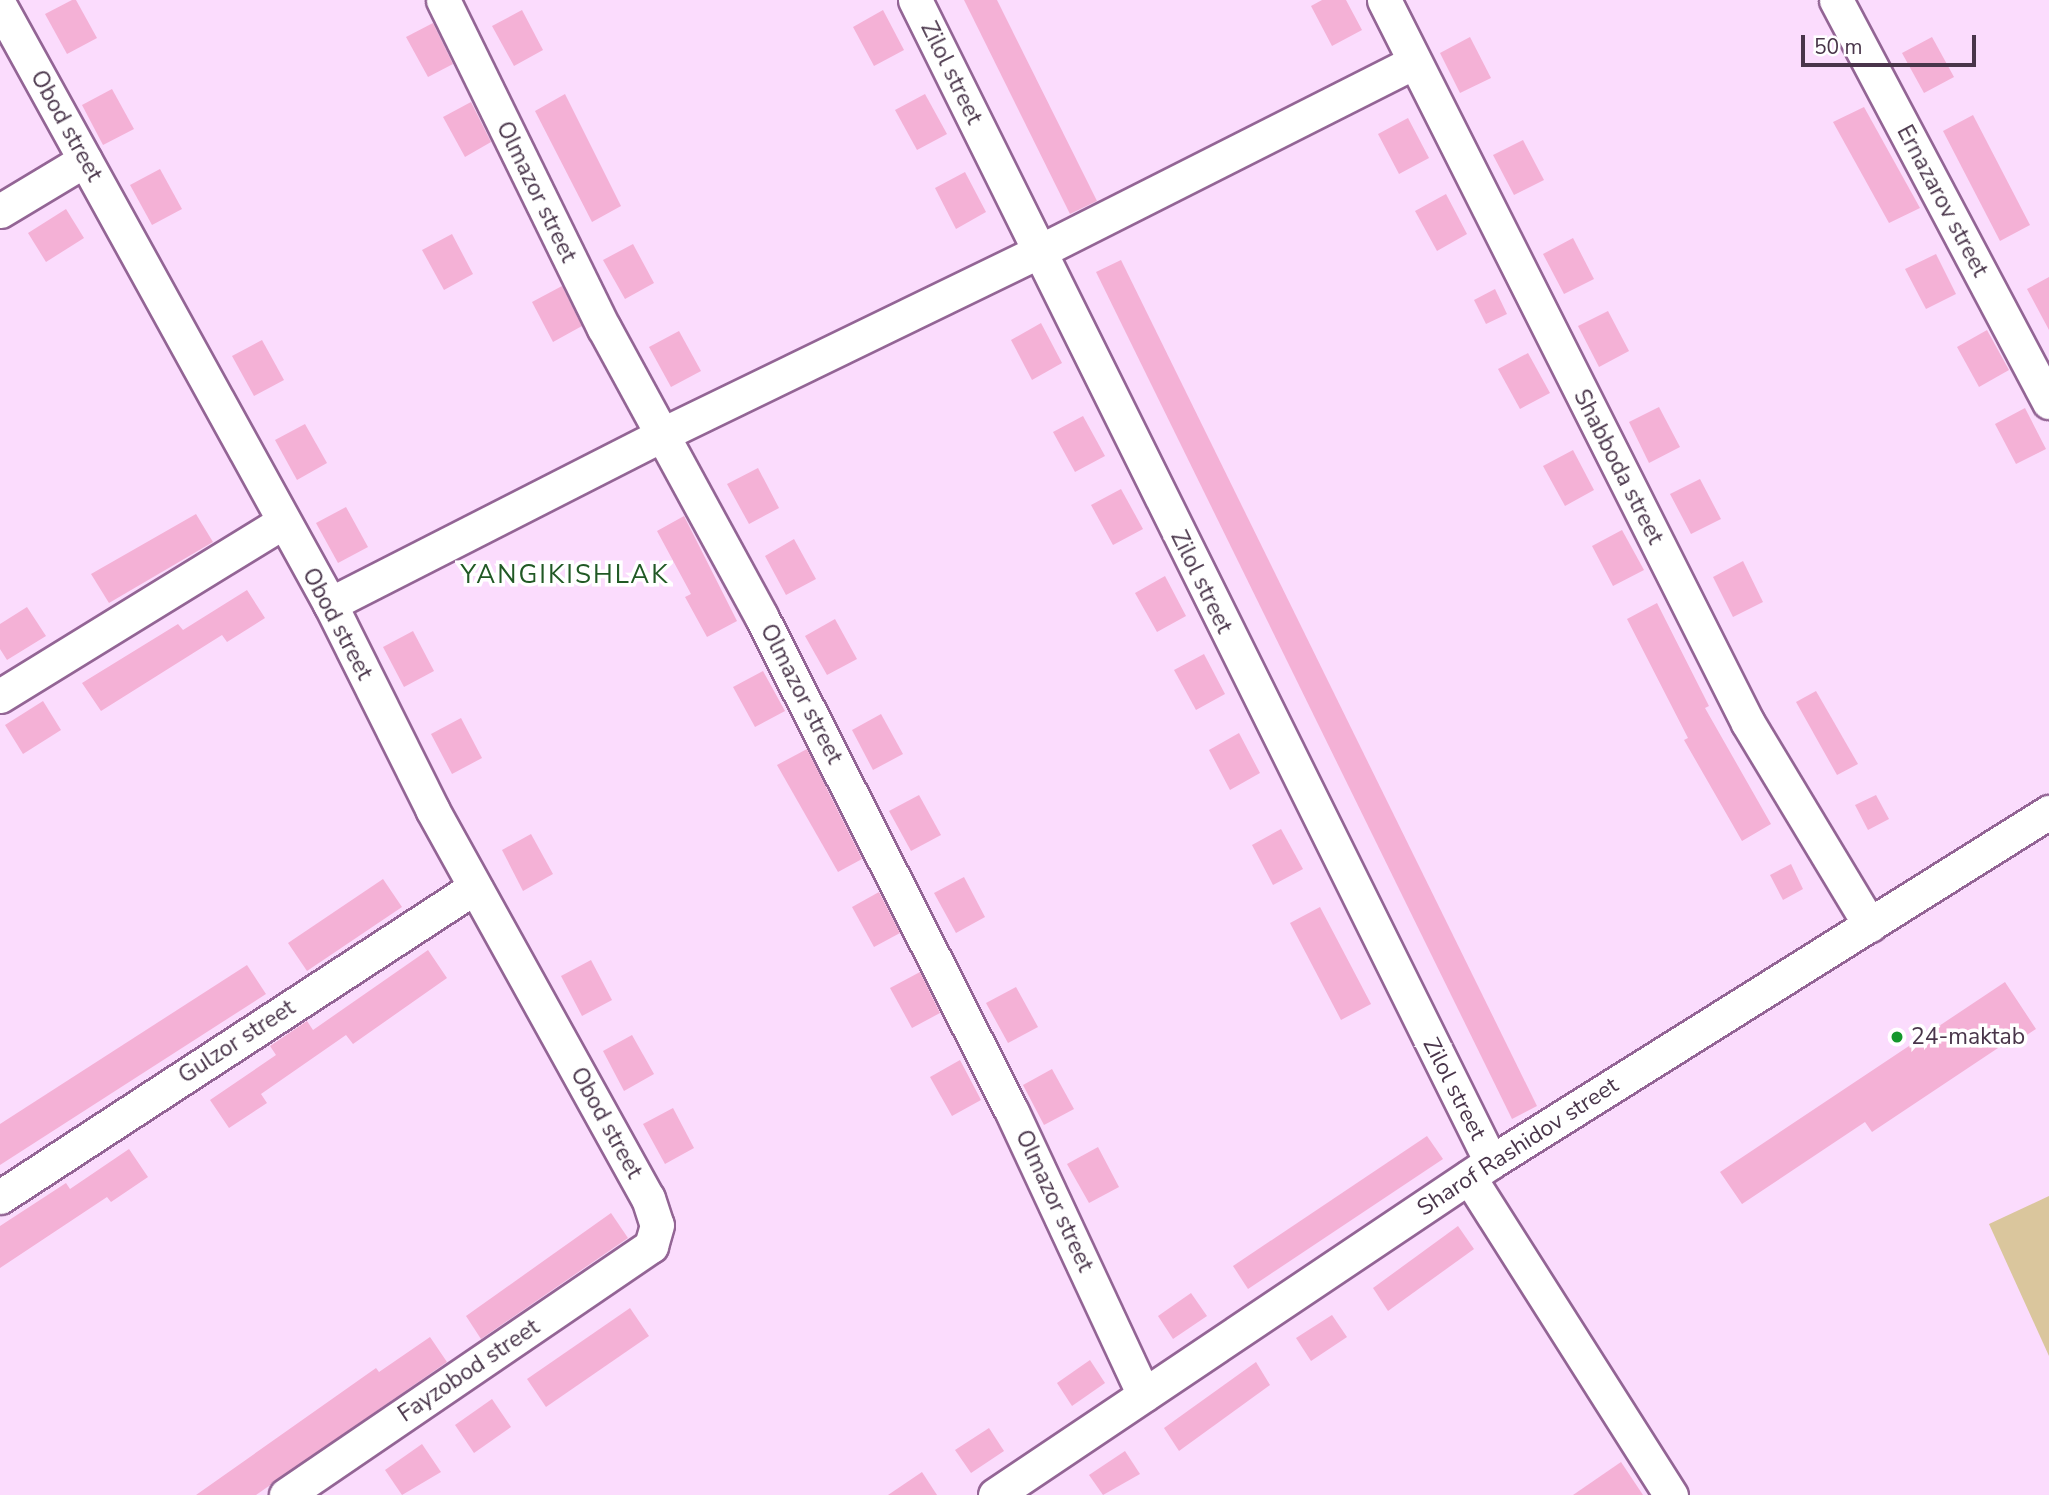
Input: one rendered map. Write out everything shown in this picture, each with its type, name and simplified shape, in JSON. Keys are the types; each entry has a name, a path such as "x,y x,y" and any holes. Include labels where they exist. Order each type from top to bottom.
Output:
{"street":[{"name":"Olmazor street","path":"443,0 522,165 661,435 761,616 1012,1112 1144,1395"},
{"name":"Zilol street","path":"915,0 1480,1170 1671,1495"},
{"name":"Shabboda street","path":"1384,0 1748,723 1870,925"},
{"name":"Ernazarov street","path":"1836,0 2049,402"},
{"name":"Obod street","path":"0,6 281,523 330,604 475,887 648,1198 657,1224 651,1246"},
{"path":"330,604 661,435 1038,252 1414,62"},
{"path":"0,211 85,160"},
{"path":"0,696 281,523"},
{"name":"Sharof Rashidov street","path":"995,1495 1480,1170 2049,812"},
{"name":"Gulzor street","path":"0,1197 475,887"},
{"name":"Fayzobod street","path":"286,1495 651,1246"}],"shaded area":[{"path":"2049,1196 2049,1356 1989,1224"}],"building":[{"path":"76,0 97,38 67,54 45,14"},
{"path":"964,0 997,0 1097,201 1070,214"},
{"path":"1322,0 1346,0 1362,30 1332,46 1311,6"},
{"path":"522,10 543,50 514,66 492,26"},
{"path":"883,10 904,50 874,66 853,27"},
{"path":"433,23 453,64 428,77 406,37"},
{"path":"1470,37 1491,78 1460,93 1440,53"},
{"path":"1932,37 1954,77 1924,93 1902,53"},
{"path":"112,89 134,129 103,145 82,105"},
{"path":"565,94 621,206 592,222 535,111"},
{"path":"925,94 947,134 917,150 895,110"},
{"path":"471,102 491,142 465,157 443,117"},
{"path":"1864,107 1920,208 1889,223 1833,122"},
{"path":"1973,115 2030,225 2000,241 1943,131"},
{"path":"1408,118 1429,158 1399,174 1378,134"},
{"path":"1523,140 1544,180 1514,195 1493,155"},
{"path":"160,169 182,209 152,225 130,185"},
{"path":"965,172 986,212 956,229 935,188"},
{"path":"1446,194 1467,234 1437,251 1415,211"},
{"path":"66,209 84,238 46,262 28,233"},
{"path":"452,234 473,274 444,290 422,250"},
{"path":"1573,238 1594,279 1564,294 1543,254"},
{"path":"633,244 654,283 625,299 603,260"},
{"path":"1936,254 1956,294 1926,309 1905,269"},
{"path":"1121,260 1537,1106 1512,1119 1096,272"},
{"path":"2049,277 2049,330 2027,289"},
{"path":"562,286 582,326 553,342 532,302"},
{"path":"1495,289 1507,314 1486,324 1474,300"},
{"path":"1608,311 1629,351 1599,367 1578,326"},
{"path":"1041,323 1062,363 1032,380 1011,340"},
{"path":"1987,330 2009,370 1979,387 1957,347"},
{"path":"679,331 701,371 671,387 649,347"},
{"path":"262,340 284,380 254,396 232,356"},
{"path":"1528,353 1550,393 1520,409 1498,369"},
{"path":"1659,407 1680,447 1649,463 1629,422"},
{"path":"2025,408 2046,449 2016,464 1995,424"},
{"path":"1083,416 1105,456 1075,472 1053,432"},
{"path":"305,424 327,463 297,480 275,440"},
{"path":"1573,450 1594,490 1565,506 1543,466"},
{"path":"758,468 779,508 749,524 727,484"},
{"path":"1700,479 1721,519 1691,534 1670,494"},
{"path":"1121,489 1143,529 1113,545 1091,505"},
{"path":"346,507 368,547 338,563 316,523"},
{"path":"196,514 213,542 109,603 91,574"},
{"path":"684,516 737,621 707,637 685,597 691,594 657,531"},
{"path":"1622,530 1644,570 1613,586 1592,546"},
{"path":"794,539 816,579 786,595 765,556"},
{"path":"1743,561 1763,602 1733,617 1713,577"},
{"path":"1165,576 1186,616 1157,632 1135,593"},
{"path":"247,590 265,618 227,642 222,635 101,711 82,683 178,624 183,630"},
{"path":"1657,603 1709,706 1705,708 1771,824 1742,841 1684,740 1688,738 1627,619"},
{"path":"27,607 46,636 7,660 0,649 0,624"},
{"path":"835,619 857,659 827,675 805,636"},
{"path":"413,631 434,671 404,687 383,647"},
{"path":"1204,654 1225,694 1196,710 1174,670"},
{"path":"763,671 785,711 755,727 733,687"},
{"path":"1816,691 1858,764 1837,775 1796,702"},
{"path":"43,701 61,730 23,754 5,725"},
{"path":"881,714 903,754 873,770 852,730"},
{"path":"461,718 482,758 452,774 431,734"},
{"path":"1239,733 1260,773 1230,790 1209,750"},
{"path":"807,749 862,859 838,872 777,765"},
{"path":"919,795 941,835 911,851 889,811"},
{"path":"1876,795 1889,819 1868,830 1855,805"},
{"path":"1281,829 1303,869 1273,885 1252,845"},
{"path":"531,834 553,874 523,891 502,850"},
{"path":"1791,864 1803,889 1783,900 1770,875"},
{"path":"964,877 985,917 956,933 934,893"},
{"path":"383,879 402,907 307,971 288,943"},
{"path":"879,892 900,933 874,947 852,907"},
{"path":"1320,907 1371,1004 1341,1020 1290,923"},
{"path":"428,950 447,978 353,1044 346,1035 261,1094 267,1103 229,1128 210,1100 276,1055 270,1046 307,1021 313,1030"},
{"path":"591,960 612,1000 582,1016 561,976"},
{"path":"247,965 266,994 0,1165 0,1124"},
{"path":"920,972 940,1013 912,1028 890,988"},
{"path":"2005,982 2036,1029 2007,1048 2004,1044 1872,1132 1865,1122 1742,1204 1720,1172"},
{"path":"1016,987 1038,1027 1008,1043 986,1003"},
{"path":"632,1035 654,1074 624,1091 603,1051"},
{"path":"960,1060 981,1100 952,1116 930,1077"},
{"path":"1052,1069 1074,1109 1044,1125 1023,1085"},
{"path":"673,1108 694,1148 665,1164 643,1124"},
{"path":"1427,1136 1443,1159 1248,1289 1233,1266"},
{"path":"1098,1147 1119,1187 1089,1203 1067,1164"},
{"path":"129,1149 148,1177 111,1202 107,1197 0,1268 0,1226 66,1183 70,1189"},
{"path":"611,1213 628,1238 481,1339 466,1316"},
{"path":"1458,1226 1474,1249 1388,1311 1373,1288"},
{"path":"1191,1293 1207,1316 1173,1339 1158,1316"},
{"path":"630,1308 649,1336 546,1407 527,1379"},
{"path":"1332,1315 1347,1337 1311,1361 1296,1338"},
{"path":"430,1337 447,1362 256,1495 196,1495 376,1368 379,1372"},
{"path":"1090,1360 1105,1383 1072,1406 1057,1383"},
{"path":"1256,1362 1270,1385 1179,1451 1164,1428"},
{"path":"492,1399 511,1427 474,1453 455,1425"},
{"path":"989,1428 1004,1451 971,1473 955,1450"},
{"path":"422,1444 441,1472 402,1495 385,1470"},
{"path":"1125,1451 1140,1474 1103,1495 1089,1475"},
{"path":"1621,1462 1643,1495 1573,1495"},
{"path":"922,1472 937,1495 888,1495"}],"place":[{"name":"24-maktab","path":"1897,1037"}],"district":[{"name":"YANGIKISHLAK","path":"565,575"}]}
